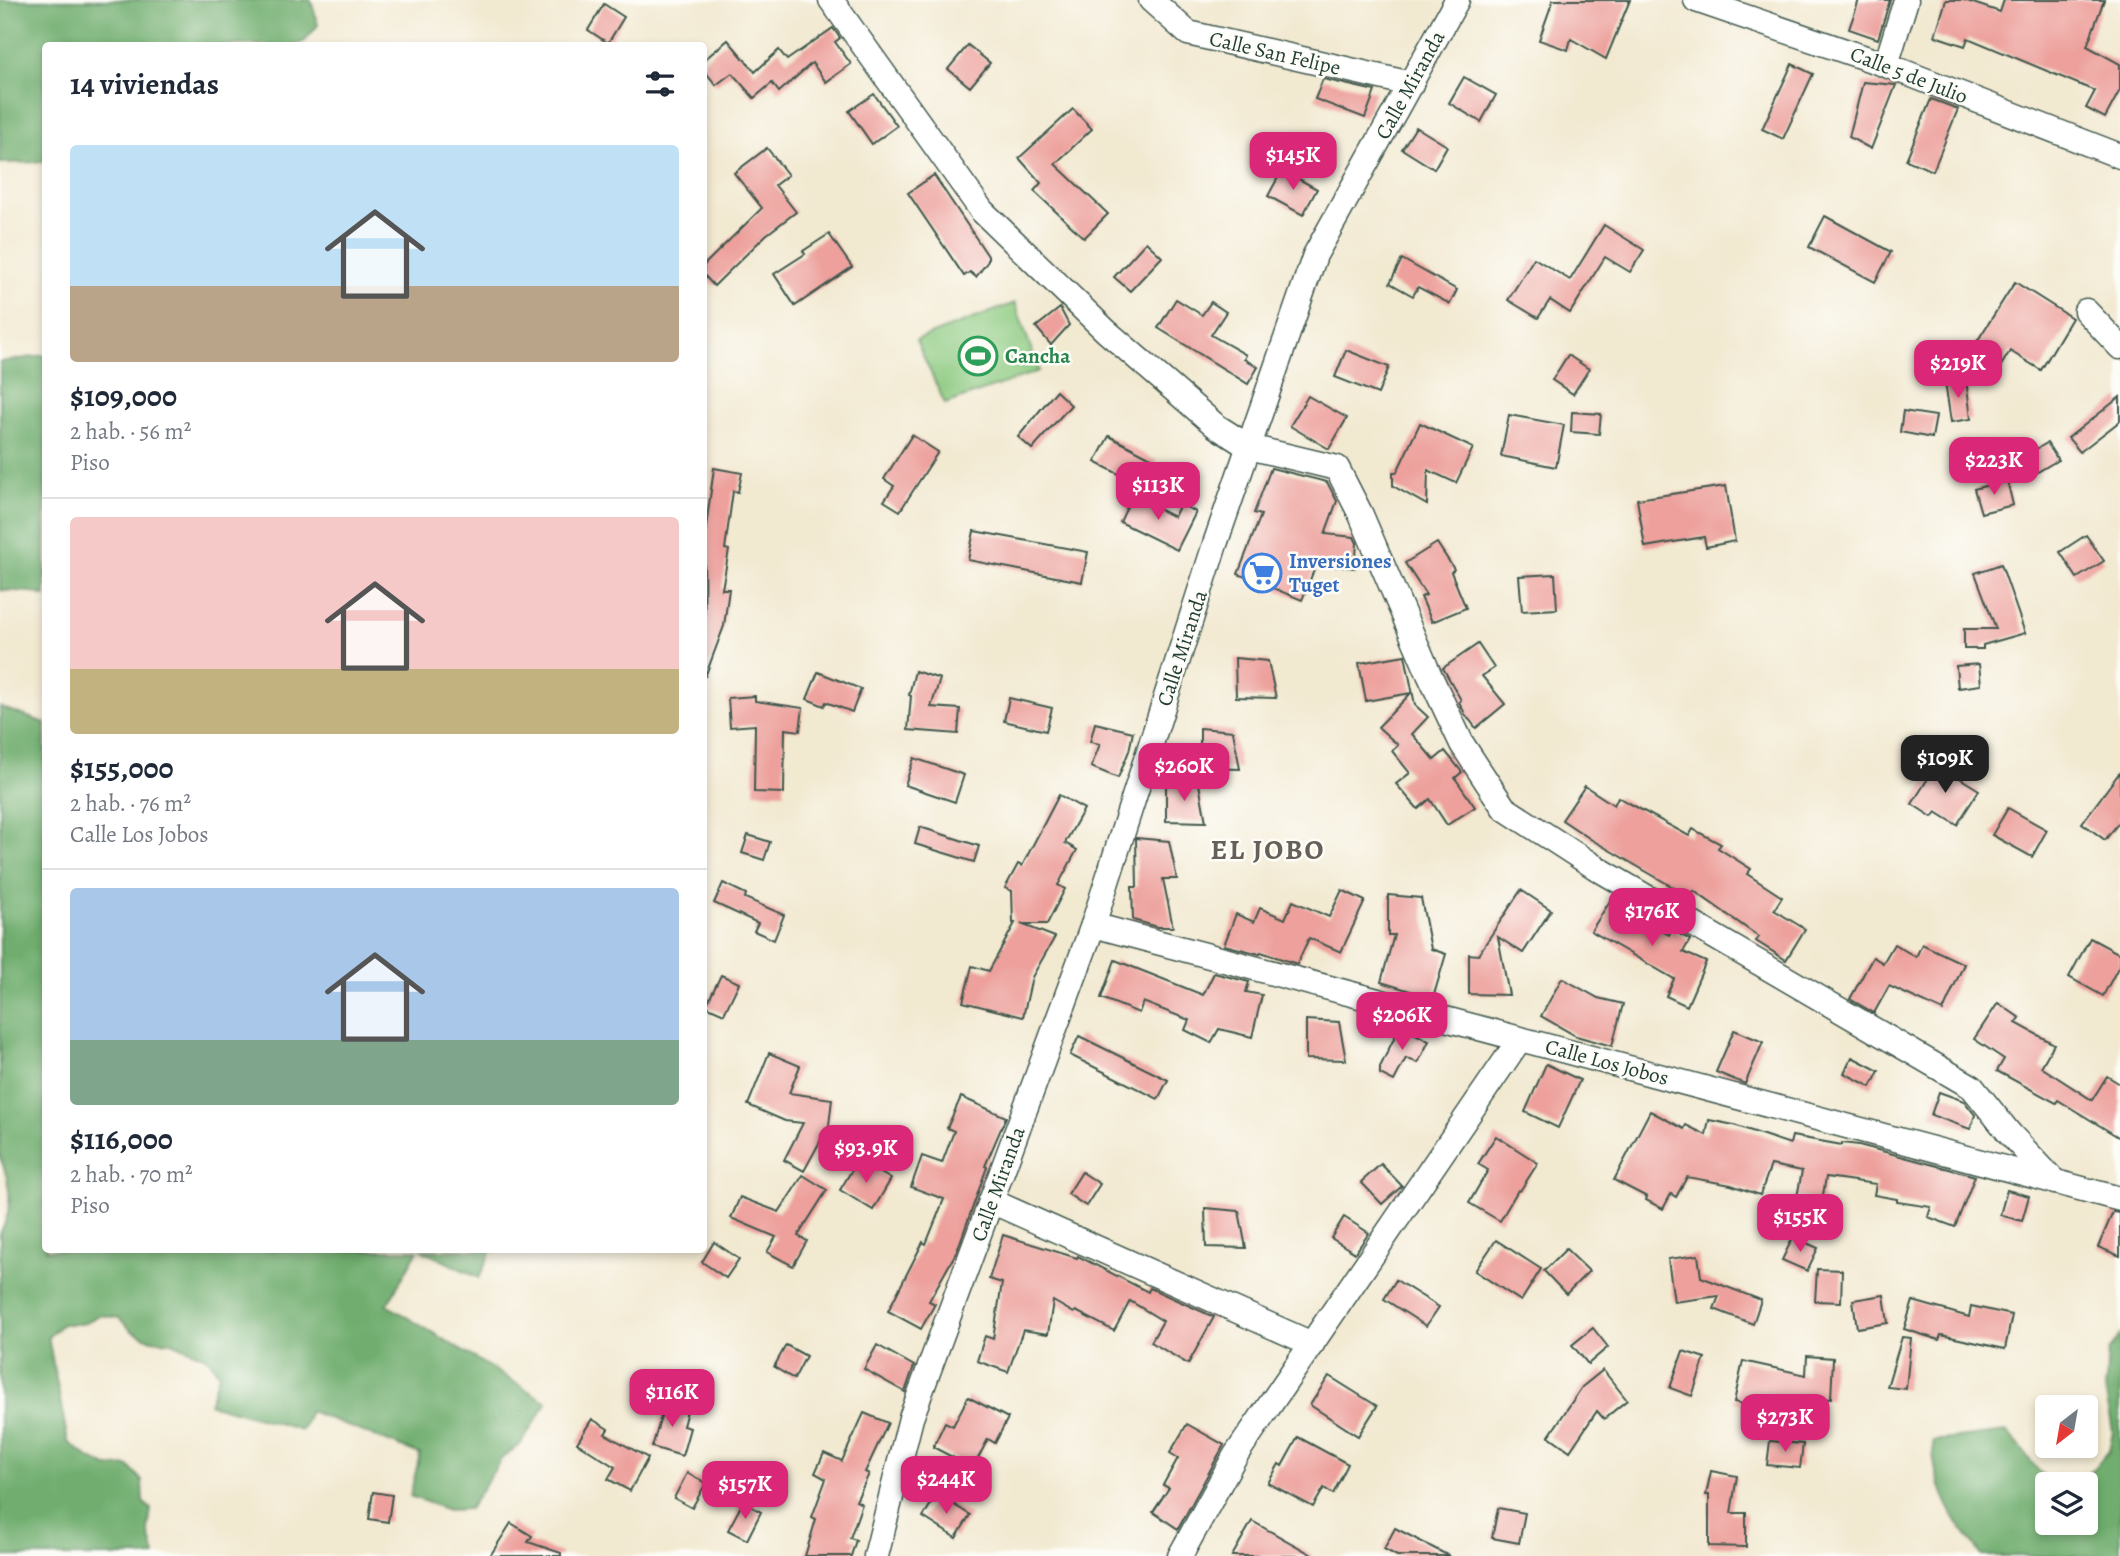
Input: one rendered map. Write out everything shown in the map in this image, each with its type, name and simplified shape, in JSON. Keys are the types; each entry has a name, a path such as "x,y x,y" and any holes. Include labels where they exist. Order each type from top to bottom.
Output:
{"street":[{"path":"831,0 982,211 1106,331 1216,426 1249,447 1337,467 1361,515 1462,744 1504,808 1595,867 1972,1087 2009,1133 2055,1182"},
{"name":"Calle San Felipe","path":"1151,0 1188,33 1410,84"},
{"name":"Calle Miranda","path":"876,1556 911,1418 1093,925 1215,544 1315,255 1457,0"},
{"name":"Calle 5 de Julio","path":"1696,0 1886,65 2120,156"},
{"path":"1886,65 1906,0"},
{"path":"2086,311 2120,347"},
{"name":"Calle Los Jobos","path":"1093,925 2120,1199"},
{"path":"1180,1556 1235,1456 1520,1039"},
{"path":"991,1201 1312,1344"}],"green space":[{"path":"0,0 311,0 318,25 303,42 42,42 42,162 0,163"},
{"name":"Cancha","path":"1015,303 1039,371 945,404 916,340"},
{"path":"42,356 42,595 0,590 0,362"},
{"path":"0,707 42,722 42,1253 416,1253 387,1305 547,1402 521,1444 502,1458 469,1509 448,1510 410,1496 420,1454 310,1411 302,1430 209,1404 219,1374 208,1358 172,1342 152,1340 132,1331 119,1318 100,1315 82,1324 62,1324 48,1337 68,1442 89,1458 107,1467 129,1466 142,1481 143,1502 151,1509 148,1529 155,1556 0,1556 0,1234 9,1206 9,1186 0,1157"},
{"path":"427,1253 491,1253 479,1278"},
{"path":"2120,1335 2120,1556 1982,1556 1959,1525 1943,1495 1934,1463 1933,1441 2006,1432 2039,1472 2035,1472 2035,1535 2098,1535 2098,1472 2090,1472 2109,1451 2113,1431 2105,1390 2109,1351"}],"building":[{"path":"1553,0 1630,0 1606,59 1571,39 1568,50 1539,40"},
{"path":"1859,0 1890,0 1878,39 1849,29"},
{"path":"1946,0 1964,0 2000,12 2004,0 2104,0 2087,46 2120,64 2120,90 2105,118 2086,108 2095,91 1968,38 1965,46 1935,36"},
{"path":"604,4 624,17 609,42 588,30"},
{"path":"833,28 840,38 835,42 851,64 826,82 812,63 779,92 772,83 754,98 732,73 716,85 707,74 707,58 728,40 755,72 779,50 787,60"},
{"path":"968,45 990,63 970,87 948,69"},
{"path":"1792,64 1813,74 1783,139 1762,129"},
{"path":"1464,77 1496,95 1481,122 1449,103"},
{"path":"1323,79 1375,91 1365,118 1315,99"},
{"path":"1863,82 1896,85 1871,149 1849,137"},
{"path":"874,94 897,126 872,144 849,111"},
{"path":"1931,99 1958,109 1933,171 1906,160"},
{"path":"1073,109 1092,129 1055,164 1108,214 1084,238 1034,191 1041,183 1019,158"},
{"path":"1416,127 1447,146 1434,169 1402,149"},
{"path":"767,148 788,175 775,185 796,212 766,235 714,286 707,278 707,262 762,208 734,173"},
{"path":"1282,170 1317,189 1303,215 1268,196"},
{"path":"934,175 988,256 988,261 976,277 970,272 964,276 908,193"},
{"path":"1825,216 1891,252 1875,282 1809,247"},
{"path":"1604,225 1644,250 1630,272 1605,257 1570,313 1550,300 1538,318 1508,300 1534,258 1570,280"},
{"path":"829,234 852,267 795,306 774,274"},
{"path":"1146,242 1162,257 1130,291 1114,277"},
{"path":"1402,259 1457,290 1450,304 1418,287 1413,296 1390,283"},
{"path":"2015,282 2072,318 2041,370 2010,351 1997,372 1969,354"},
{"path":"1176,299 1202,315 1211,302 1226,312 1211,335 1246,355 1244,359 1258,367 1248,384 1158,328"},
{"path":"1060,308 1069,325 1051,345 1036,327"},
{"path":"1346,350 1389,367 1378,394 1335,377"},
{"path":"1568,355 1589,369 1573,394 1552,380"},
{"path":"1966,379 1971,419 1951,422 1945,382"},
{"path":"1056,391 1071,405 1032,449 1018,437"},
{"path":"1308,396 1347,418 1329,449 1290,426"},
{"path":"2120,397 2120,421 2080,452 2068,438"},
{"path":"1903,411 1936,416 1932,438 1900,432"},
{"path":"1572,412 1601,414 1599,434 1571,432"},
{"path":"1509,415 1564,425 1556,467 1501,456"},
{"path":"1420,423 1473,448 1456,483 1428,470 1427,505 1393,486 1393,472 1397,472"},
{"path":"912,435 938,452 900,511 884,501 894,486 884,479"},
{"path":"1109,436 1157,461 1144,487 1095,462"},
{"path":"2047,443 2058,460 2029,477 2019,459"},
{"path":"714,468 742,473 738,492 733,491 725,549 729,550 722,589 729,589 724,626 707,672 707,520"},
{"path":"1271,468 1327,482 1337,501 1325,534 1354,537 1357,543 1355,568 1316,565 1302,600 1238,574 1261,515 1254,513"},
{"path":"2007,480 2013,505 1981,513 1974,489"},
{"path":"1726,486 1735,541 1706,547 1704,537 1645,547 1637,499"},
{"path":"1132,496 1174,517 1180,504 1196,512 1177,550 1120,522"},
{"path":"974,531 1088,552 1082,582 968,560"},
{"path":"2086,535 2104,561 2077,578 2060,552"},
{"path":"1437,543 1454,569 1451,572 1466,608 1432,622 1421,597 1426,595 1405,563"},
{"path":"2001,564 2025,633 1983,645 1983,649 1964,649 1964,629 1996,629 1975,573"},
{"path":"1555,574 1557,609 1522,611 1519,576"},
{"path":"1478,644 1494,668 1482,676 1505,704 1476,728 1465,714 1459,702 1461,700 1443,668"},
{"path":"1405,655 1415,705 1428,717 1412,734 1434,760 1445,751 1462,772 1455,778 1475,807 1447,825 1430,799 1418,809 1396,784 1410,773 1392,751 1398,745 1378,727 1411,693 1366,701 1359,663"},
{"path":"1235,658 1268,661 1276,698 1236,697"},
{"path":"1979,664 1981,685 1958,688 1956,666"},
{"path":"915,671 940,679 931,707 960,709 958,734 908,730 909,695"},
{"path":"818,672 861,689 852,712 826,702 824,706 807,699"},
{"path":"755,696 755,701 803,708 800,731 785,729 784,793 754,792 755,725 730,727 728,698"},
{"path":"1009,698 1052,708 1046,731 1004,721"},
{"path":"1095,723 1133,732 1118,778 1091,767 1100,744 1090,742"},
{"path":"1200,728 1233,731 1240,769 1200,768"},
{"path":"914,758 964,775 955,802 905,785"},
{"path":"1937,764 1979,790 1957,825 1936,812 1932,817 1912,804"},
{"path":"2120,772 2120,821 2105,840 2082,823"},
{"path":"1166,781 1199,784 1206,822 1166,821"},
{"path":"1585,786 1614,805 1618,797 1689,836 1693,829 1721,844 1718,848 1751,869 1747,874 1782,897 1774,910 1805,929 1786,960 1756,941 1759,937 1694,891 1690,897 1562,820"},
{"path":"1059,795 1084,809 1065,843 1077,850 1058,885 1065,889 1047,924 1021,924 1055,937 1032,977 1023,1017 963,1002 972,966 989,971 1015,923 1012,891 1005,888 1018,864 1022,866"},
{"path":"2008,808 2047,830 2032,857 1992,835"},
{"path":"920,827 979,846 974,862 915,844"},
{"path":"748,835 770,842 764,860 742,853"},
{"path":"1136,838 1169,841 1177,879 1163,879 1173,927 1158,927 1133,920 1132,887 1137,887"},
{"path":"723,883 746,894 745,898 784,915 774,940 754,931 758,923 714,903"},
{"path":"1342,890 1365,901 1341,952 1309,938 1297,964 1261,952 1260,954 1224,945 1236,914 1254,922 1260,908 1285,919 1293,901 1329,917"},
{"path":"1521,890 1551,910 1523,953 1498,937 1509,995 1469,994 1469,954 1478,955"},
{"path":"1388,895 1421,898 1431,949 1446,954 1433,998 1381,982 1394,935 1388,935"},
{"path":"1612,898 1638,915 1637,917 1669,935 1672,930 1690,940 1683,952 1706,962 1687,1006 1666,996 1674,979 1591,931"},
{"path":"2090,938 2120,954 2120,964 2103,996 2069,977"},
{"path":"1894,944 1916,957 1922,944 1964,964 1943,1011 1889,986 1874,1013 1850,999 1873,957 1883,963"},
{"path":"1115,960 1203,995 1214,973 1249,982 1246,992 1262,995 1252,1037 1219,1029 1211,1043 1185,1030 1189,1020 1143,1002 1139,1013 1101,998"},
{"path":"721,975 739,983 724,1014 707,1006"},
{"path":"1562,978 1598,998 1623,1004 1612,1046 1576,1036 1541,1016"},
{"path":"1998,1003 2020,1018 2016,1023 2054,1044 2041,1067 2092,1100 2107,1076 2120,1084 2120,1138 2058,1100 2056,1103 1997,1071 2004,1059 1974,1039"},
{"path":"1306,1020 1339,1022 1346,1060 1306,1059"},
{"path":"1400,1026 1429,1041 1418,1063 1406,1058 1394,1081 1380,1074 1380,1067"},
{"path":"1734,1030 1763,1042 1745,1084 1716,1072"},
{"path":"1079,1036 1168,1080 1158,1099 1070,1055"},
{"path":"769,1053 800,1066 789,1093 832,1099 829,1125 804,1171 784,1160 803,1123 785,1121 748,1105"},
{"path":"1852,1057 1879,1071 1871,1087 1844,1073"},
{"path":"1546,1064 1580,1080 1558,1128 1525,1112"},
{"path":"1939,1092 1964,1101 1975,1115 1970,1129 1931,1115"},
{"path":"961,1097 1006,1117 985,1166 987,1167 957,1251 929,1301 935,1304 921,1329 888,1311 923,1242 926,1244 944,1199 911,1187 922,1156 942,1163 954,1131 947,1128"},
{"path":"1650,1111 1684,1129 1686,1125 1706,1135 1709,1120 1734,1125 1790,1144 1792,1136 1842,1145 1859,1145 1975,1176 1955,1227 1928,1217 1931,1207 1897,1202 1897,1199 1874,1195 1876,1184 1826,1177 1822,1201 1797,1197 1802,1171 1771,1165 1760,1195 1731,1185 1687,1177 1676,1197 1671,1194 1663,1209 1646,1200 1647,1197 1614,1180"},
{"path":"1496,1136 1538,1163 1500,1221 1469,1203 1488,1170 1478,1164"},
{"path":"858,1160 891,1179 873,1210 840,1190"},
{"path":"1381,1164 1402,1186 1382,1204 1361,1182"},
{"path":"1082,1172 1100,1184 1086,1206 1068,1194"},
{"path":"803,1175 827,1190 798,1236 807,1241 793,1266 767,1252 776,1237 731,1218 740,1197 779,1212"},
{"path":"2007,1190 2029,1196 2022,1221 2000,1215"},
{"path":"1205,1208 1239,1211 1246,1248 1206,1247"},
{"path":"2113,1212 2120,1213 2120,1256 2098,1247"},
{"path":"1344,1217 1369,1233 1355,1253 1331,1238"},
{"path":"1003,1235 1077,1258 1078,1256 1148,1292 1150,1288 1214,1317 1188,1364 1151,1342 1163,1321 1130,1301 1114,1331 1053,1301 1048,1334 1023,1330 1008,1372 977,1361 985,1336 993,1339 1002,1283 989,1279"},
{"path":"1793,1237 1818,1248 1807,1271 1782,1260"},
{"path":"1496,1240 1541,1269 1521,1301 1475,1271"},
{"path":"714,1242 739,1259 726,1278 702,1262"},
{"path":"1566,1249 1589,1271 1566,1294 1544,1271"},
{"path":"1698,1255 1701,1277 1761,1300 1753,1324 1714,1309 1719,1296 1674,1302 1668,1259"},
{"path":"1817,1269 1842,1270 1841,1302 1815,1301"},
{"path":"1396,1280 1439,1307 1426,1326 1384,1299"},
{"path":"1884,1295 1888,1323 1857,1328 1853,1300"},
{"path":"1913,1301 1969,1317 1971,1306 2012,1315 2005,1349 1941,1335 1939,1340 1904,1329"},
{"path":"1593,1328 1608,1347 1588,1364 1572,1345"},
{"path":"1902,1337 1911,1338 1906,1389 1887,1387"},
{"path":"786,1345 806,1356 794,1379 774,1367"},
{"path":"877,1345 914,1366 905,1392 864,1369"},
{"path":"1683,1351 1705,1358 1692,1396 1670,1388"},
{"path":"1807,1356 1833,1358 1831,1399 1775,1396 1771,1411 1734,1402 1743,1361 1806,1375"},
{"path":"1603,1370 1627,1400 1604,1419 1597,1411 1570,1451 1549,1436 1582,1387"},
{"path":"1329,1376 1377,1406 1358,1436 1310,1405"},
{"path":"968,1397 1008,1418 995,1443 988,1439 973,1468 933,1447 945,1422 953,1426"},
{"path":"666,1400 688,1407 683,1426 690,1428 682,1456 652,1447"},
{"path":"864,1413 888,1423 865,1472 869,1474 856,1501 862,1504 850,1538 856,1540 851,1556 805,1556 816,1519 812,1517 826,1479 815,1473 824,1453 842,1461"},
{"path":"592,1419 608,1429 605,1434 648,1458 630,1491 608,1479 615,1467 577,1443"},
{"path":"1187,1424 1224,1445 1178,1529 1153,1512 1169,1488 1163,1485 1178,1458 1170,1453"},
{"path":"1298,1437 1348,1464 1333,1494 1324,1488 1313,1507 1268,1483 1279,1464 1282,1466"},
{"path":"1770,1441 1803,1444 1800,1468 1767,1465"},
{"path":"1711,1471 1737,1476 1731,1513 1746,1513 1746,1547 1709,1546 1709,1495 1706,1495"},
{"path":"687,1473 706,1483 692,1508 674,1498"},
{"path":"373,1492 392,1495 388,1522 369,1519"},
{"path":"937,1494 970,1515 956,1538 923,1517"},
{"path":"743,1502 761,1512 747,1540 728,1530"},
{"path":"1498,1508 1525,1513 1519,1543 1492,1538"},
{"path":"1252,1521 1314,1556 1232,1556"},
{"path":"511,1523 532,1536 528,1542 561,1553 561,1556 490,1556"},
{"path":"1395,1528 1449,1556 1397,1556 1384,1549"}],"place":[{"name":"Cancha","path":"978,356"},
{"name":"Inversiones Tuget","path":"1262,573"}],"district":[{"name":"EL JOBO","path":"1268,850"}]}
